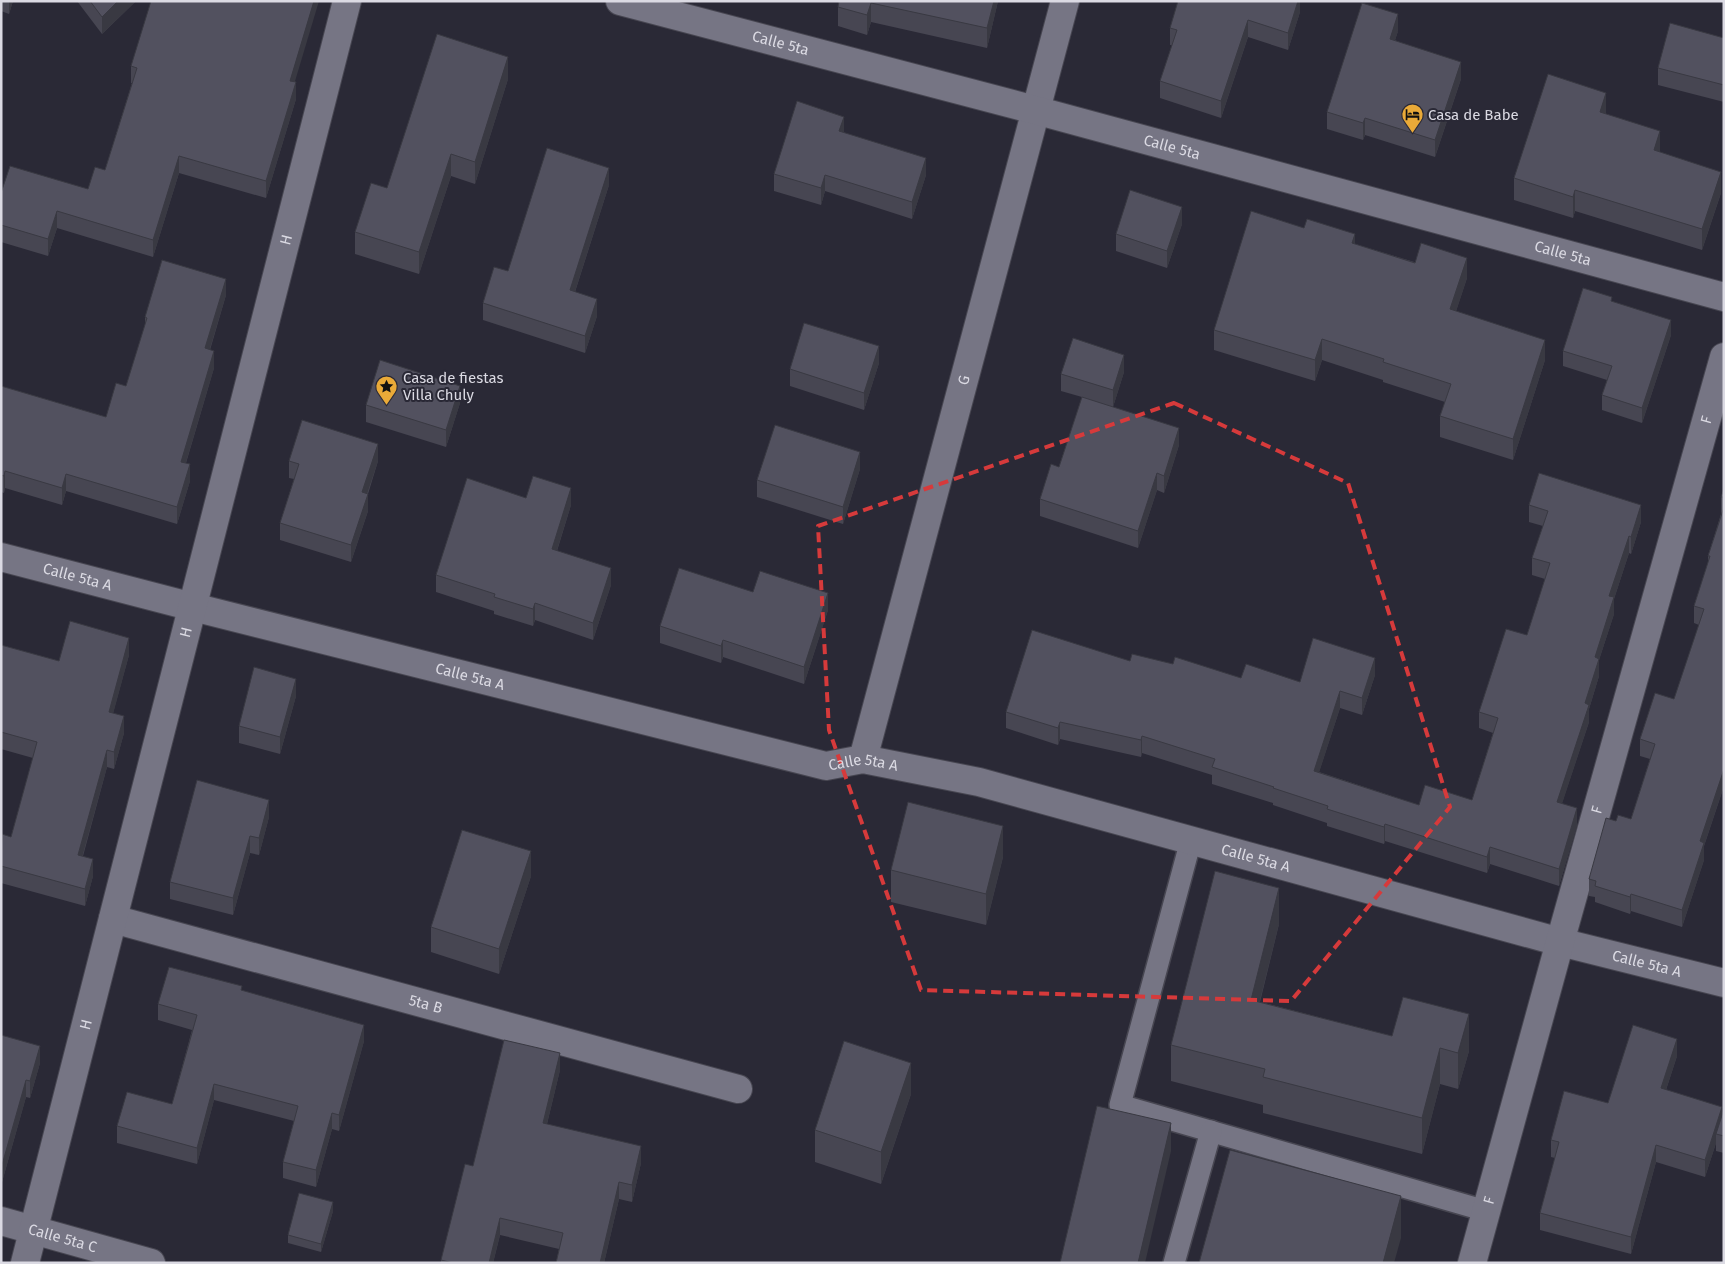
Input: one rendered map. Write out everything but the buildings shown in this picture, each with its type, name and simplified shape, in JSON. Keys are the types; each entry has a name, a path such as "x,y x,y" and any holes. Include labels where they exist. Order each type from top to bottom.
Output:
{"street":[{"name":"H","path":"25,1263 347,1"},
{"name":"Calle 5ta","path":"620,1 1035,110 1724,297"},
{"name":"G","path":"863,759 1065,1"},
{"name":"F","path":"1472,1263 1724,357"},
{"name":"Calle 5ta A","path":"1,557 826,766 863,759 979,782 1560,942 1724,983"},
{"name":"5ta B","path":"113,920 738,1089"},
{"name":"Calle 5ta C","path":"1,1221 151,1263"}],"lane":[{"path":"1191,840 1120,1105 1486,1211"},
{"path":"1174,1263 1211,1131"}],"highlighted area":[{"path":"1174,403 1348,483 1450,807 1291,1001 921,990 829,730 818,526"}],"place":[{"name":"Casa de Babe","path":"1412,134"},
{"name":"Casa de fiestas Villa Chuly","path":"387,406"}]}
